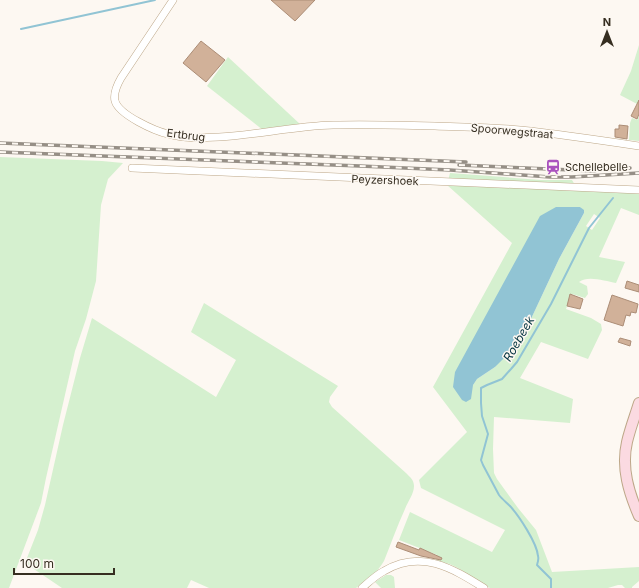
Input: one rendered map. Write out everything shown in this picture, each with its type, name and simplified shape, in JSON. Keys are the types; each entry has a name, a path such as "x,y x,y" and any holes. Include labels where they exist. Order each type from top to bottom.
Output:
{"street":[{"name":"Ertbrug","path":"172,0 121,78 115,92 117,105 137,121 167,134 199,138 240,136 317,126 384,125"},
{"name":"Spoorwegstraat","path":"384,125 518,129 639,146"},
{"name":"Peyzershoek","path":"132,168 639,190"},
{"path":"639,404 627,442 625,456 628,486 639,516"},
{"path":"362,588 382,571 393,566 420,561 435,563 447,567 484,588"}],"green space":[{"path":"639,45 639,105 620,95 631,71"},
{"path":"228,57 301,125 263,130 207,86"},
{"path":"639,116 639,141 629,140 630,123 632,118 637,120"},
{"path":"0,157 123,163 108,179 101,205 96,281 86,319 75,351 41,503 9,588 0,588"},
{"path":"450,173 541,180 572,180 578,190 639,193 639,215 621,208 599,257 625,262 616,283 597,279 587,279 579,282 587,286 588,294 585,298 572,294 566,309 591,318 601,324 602,330 588,359 541,342 520,378 573,399 570,423 494,417 493,449 494,473 518,508 536,530 552,572 639,567 639,581 632,588 625,588 622,585 618,585 608,588 490,588 454,566 436,560 437,555 399,540 410,512 492,552 505,530 421,488 419,480 467,432 433,387 512,243 447,185","holes":["580,207 584,213 559,259 530,321 495,367 477,379 473,385","594,214 600,218 592,230 586,226"]},
{"path":"204,303 338,386 330,397 329,402 332,407 413,480 413,492 399,522 384,561 375,573 356,588 209,588 191,580 187,588 62,588 25,563 38,530 45,505 63,425 92,318 216,397 236,360 191,332"},
{"path":"386,575 391,575 394,577 395,588 381,588 375,582"}],"water":[{"path":"556,207 580,207 584,210 584,213 559,259 530,321 504,358 495,367 477,379 473,385 471,399 466,402 462,400 453,387 455,372 540,216"}],"building":[{"path":"271,0 315,0 295,21"},
{"path":"201,41 225,60 206,82 183,63"},
{"path":"639,100 639,114 637,119 631,116"},
{"path":"619,125 628,126 627,139 615,137 615,129 619,129"},
{"path":"627,281 639,285 639,292 625,288"},
{"path":"570,294 583,299 580,309 567,306"},
{"path":"612,295 638,304 636,313 631,312 630,316 626,315 623,326 604,320"},
{"path":"620,338 631,341 630,346 618,342"},
{"path":"398,542 419,550 420,548 442,558 441,560 421,556 396,547"}],"waterway":[{"path":"21,29 155,0"},
{"name":"Roebeek","path":"551,588 551,579 537,565 537,551 531,537 514,510 499,495 481,460 488,434 482,416 481,388 502,379 517,362 551,304 589,228 613,198"}],"railway":[{"path":"0,143 466,162"},
{"path":"0,152 450,170 550,177 639,173"},
{"path":"459,165 595,171"},
{"path":"590,167 630,168"}],"place":[{"name":"Schellebelle","path":"553,167"}]}
